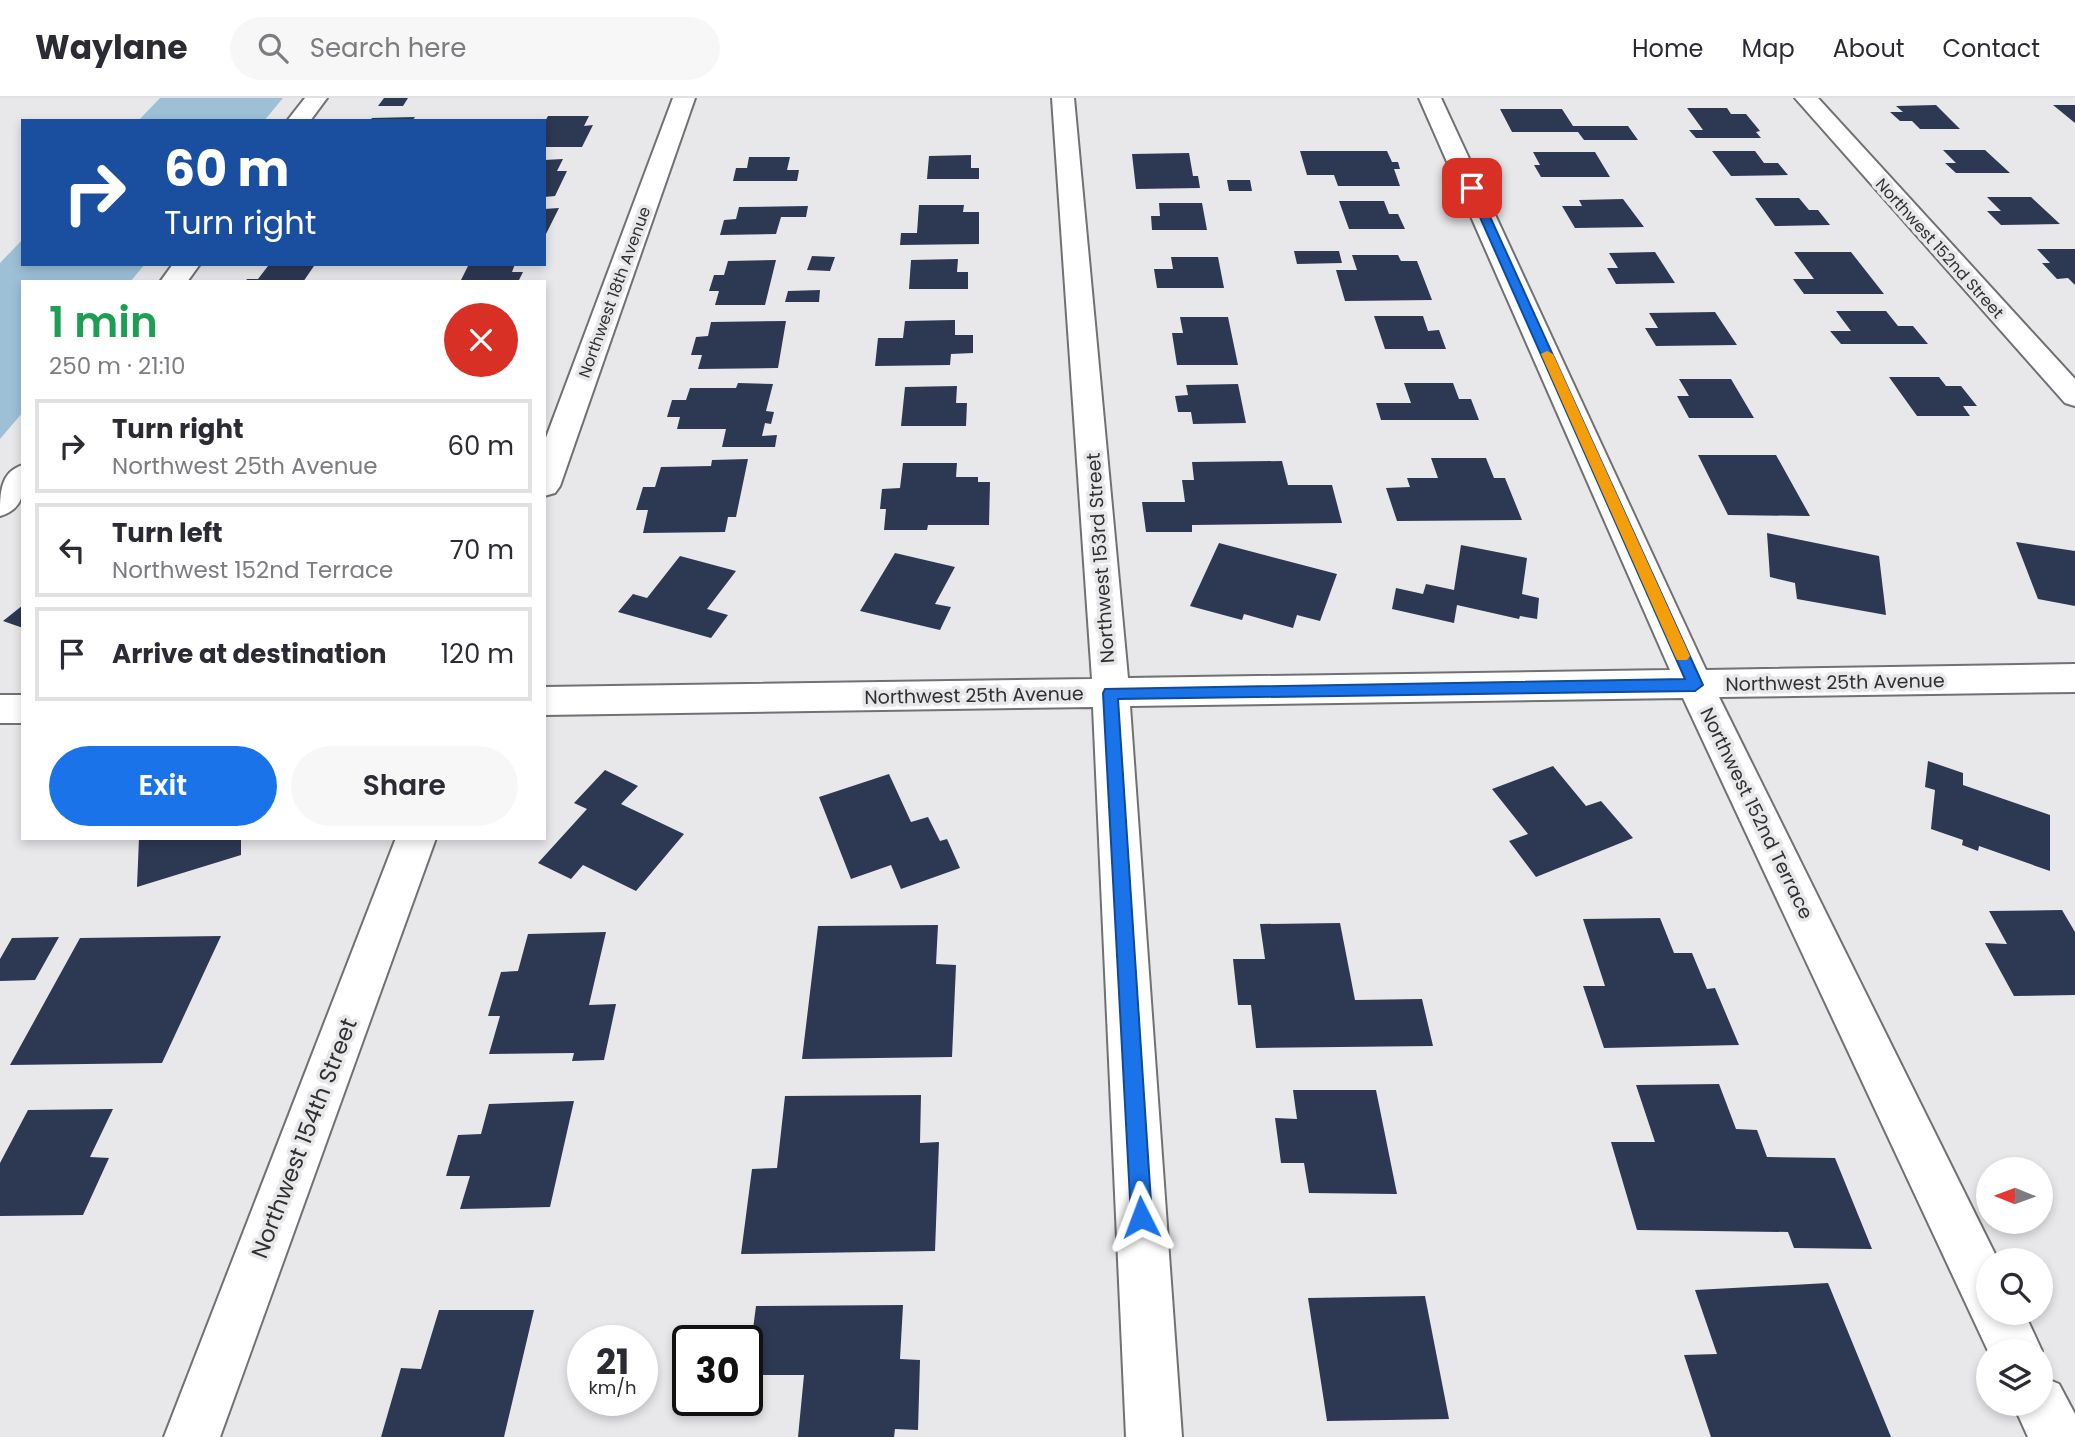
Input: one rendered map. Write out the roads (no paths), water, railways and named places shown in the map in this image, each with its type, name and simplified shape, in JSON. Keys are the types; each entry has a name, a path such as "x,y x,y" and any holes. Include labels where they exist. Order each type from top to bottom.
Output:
{"street":[{"path":"300,119 316,98"},
{"name":"Northwest 18th Avenue","path":"546,480 684,98"},
{"name":"Northwest 153rd Street","path":"1063,98 1111,693 1154,1437"},
{"name":"Northwest 152nd Terrace","path":"1430,98 1695,685 1976,1269"},
{"name":"Northwest 152nd Street","path":"1806,98 2075,397"},
{"path":"175,280 185,266"},
{"path":"0,505 21,478"},
{"name":"Northwest 25th Avenue","path":"546,701 2075,678"},
{"path":"0,709 21,709"},
{"name":"Northwest 154th Street","path":"191,1437 415,840"},
{"path":"2046,1416 2057,1437"}],"water":[{"path":"160,98 283,98 266,119 140,119"},
{"path":"21,241 21,266 143,266 132,280 21,280 21,414 0,439 0,263"}]}
